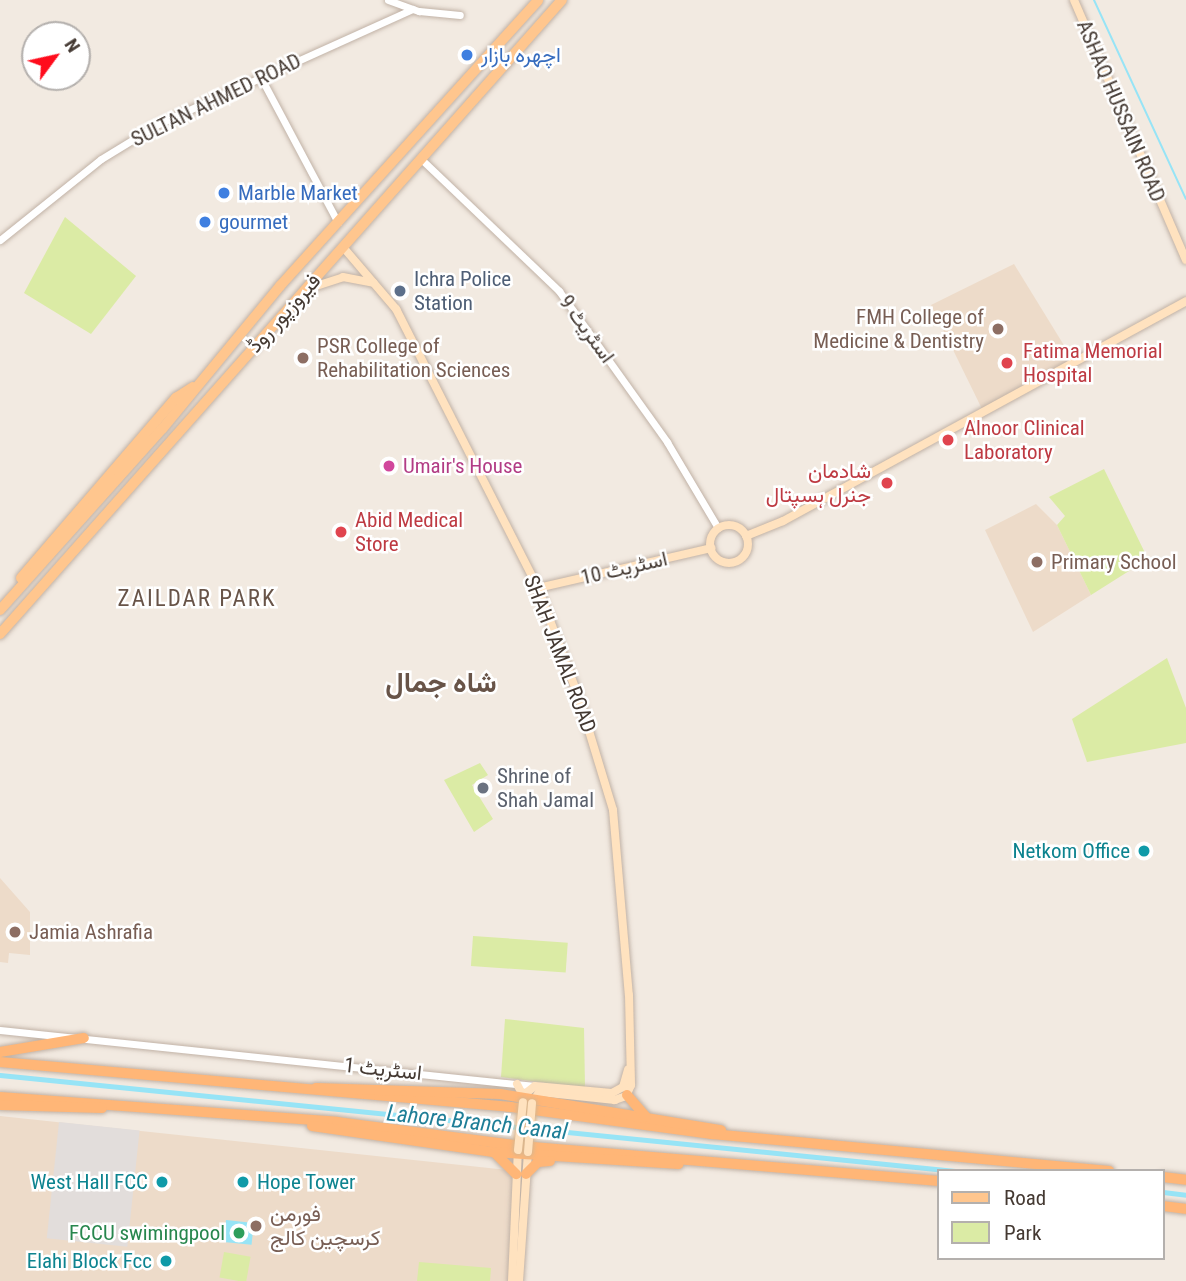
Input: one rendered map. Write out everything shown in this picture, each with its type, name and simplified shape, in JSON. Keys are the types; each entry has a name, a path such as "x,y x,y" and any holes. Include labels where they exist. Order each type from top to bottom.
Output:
{"highway":[{"path":"0,1053 84,1038"},
{"path":"0,1053 54,1065"},
{"path":"0,1062 511,1107 739,1135 1088,1169"},
{"path":"301,1089 363,1088 528,1101 646,1117 739,1135"},
{"path":"627,1095 646,1117"},
{"path":"0,1097 253,1117 937,1181"},
{"path":"639,1108 645,1097"},
{"path":"0,1105 131,1107"},
{"path":"253,1117 493,1153 523,1152 556,1158 736,1162"},
{"path":"493,1153 506,1159 521,1174 538,1162 556,1158"},
{"path":"1165,1177 1186,1180"},
{"path":"1165,1206 1186,1209"}],"main road":[{"name":"فیروزپور روڈ","path":"0,610 163,428 338,222 538,0"},
{"name":"فیروزپور روڈ","path":"0,644 4,631 562,0"},
{"name":"ASHAQ HUSSAIN ROAD","path":"1074,0 1186,260"},
{"name":"SHAH JAMAL ROAD","path":"344,247 396,309 538,588 579,698 613,810 631,1060 627,1095"},
{"path":"307,289 344,277 373,283"},
{"path":"746,536 783,521 1186,301"},
{"name":"فیروزپور روڈ","path":"0,602 176,398 203,380"},
{"path":"731,525 746,536 746,551 733,562 717,558 711,548 718,528 731,525"},
{"name":"اسٹریٹ 10","path":"538,588 711,548"},
{"path":"513,1281 528,1101 536,1086 612,1093 625,1084 631,1060"},
{"path":"517,1084 528,1101"},
{"path":"528,1101 539,1092 606,1101 627,1095"},
{"path":"519,1281 521,1174"}],"street":[{"path":"388,0 412,9 460,15"},
{"name":"SULTAN AHMED ROAD","path":"0,240 101,159 160,123 412,9"},
{"path":"260,76 338,222"},
{"name":"اسٹریٹ 9","path":"421,159 559,291 667,442 718,528"},
{"name":"اسٹریٹ 1","path":"0,1030 231,1052 536,1086"}],"shaded area":[{"name":"FMH College of Medicine & Dentistry","path":"1014,264 1073,360 983,411 931,305"},
{"name":"Primary School","path":"1036,504 1057,525 1091,595 1033,632 985,530"},
{"name":"Jamia Ashrafia","path":"0,878 30,912 30,955 9,953 8,963 0,962"},
{"name":"فورمن کرسچین کالج","path":"0,1116 517,1171 508,1281 0,1281"},
{"path":"59,1122 140,1130 127,1247 47,1238"}],"green space":[{"path":"65,217 136,276 91,334 24,293"},
{"path":"1104,469 1148,559 1091,595 1057,525 1065,516 1049,497"},
{"path":"1167,658 1186,708 1186,743 1087,762 1072,719"},
{"path":"480,763 488,775 472,785 493,819 474,832 444,780"},
{"path":"473,936 568,943 566,973 471,966"},
{"path":"505,1019 584,1028 585,1088 501,1077"},
{"path":"224,1252 251,1257 246,1281 219,1278"},
{"path":"419,1262 491,1268 490,1281 417,1281"}],"water":[{"name":"FCCU swimingpool","path":"226,1220 254,1223 252,1245 224,1242"}],"waterway":[{"path":"1094,0 1186,199"},
{"name":"Lahore Branch Canal","path":"0,1075 937,1169"},
{"name":"Lahore Branch Canal","path":"1165,1192 1186,1195"}],"place":[{"name":"اچھرہ بازار","path":"467,55"},
{"name":"Marble Market","path":"224,193"},
{"name":"gourmet","path":"205,222"},
{"name":"Ichra Police Station","path":"400,291"},
{"name":"FMH College of Medicine & Dentistry","path":"998,329"},
{"name":"PSR College of Rehabilitation Sciences","path":"303,358"},
{"name":"Fatima Memorial Hospital","path":"1007,363"},
{"name":"Alnoor Clinical Laboratory","path":"948,440"},
{"name":"Umair's House","path":"389,466"},
{"name":"شادمان جنرل ہسپتال","path":"887,483"},
{"name":"Abid Medical Store","path":"341,532"},
{"name":"Primary School","path":"1037,562"},
{"name":"Shrine of Shah Jamal","path":"483,788"},
{"name":"Netkom Office","path":"1144,851"},
{"name":"Jamia Ashrafia","path":"15,932"},
{"name":"West Hall FCC","path":"162,1182"},
{"name":"Hope Tower","path":"243,1182"},
{"name":"فورمن کرسچین کالج","path":"256,1226"},
{"name":"FCCU swimingpool","path":"239,1233"},
{"name":"Elahi Block Fcc","path":"166,1261"}],"district":[{"name":"ZAILDAR PARK","path":"197,599"},
{"name":"شاہ جمال","path":"441,683"}]}
